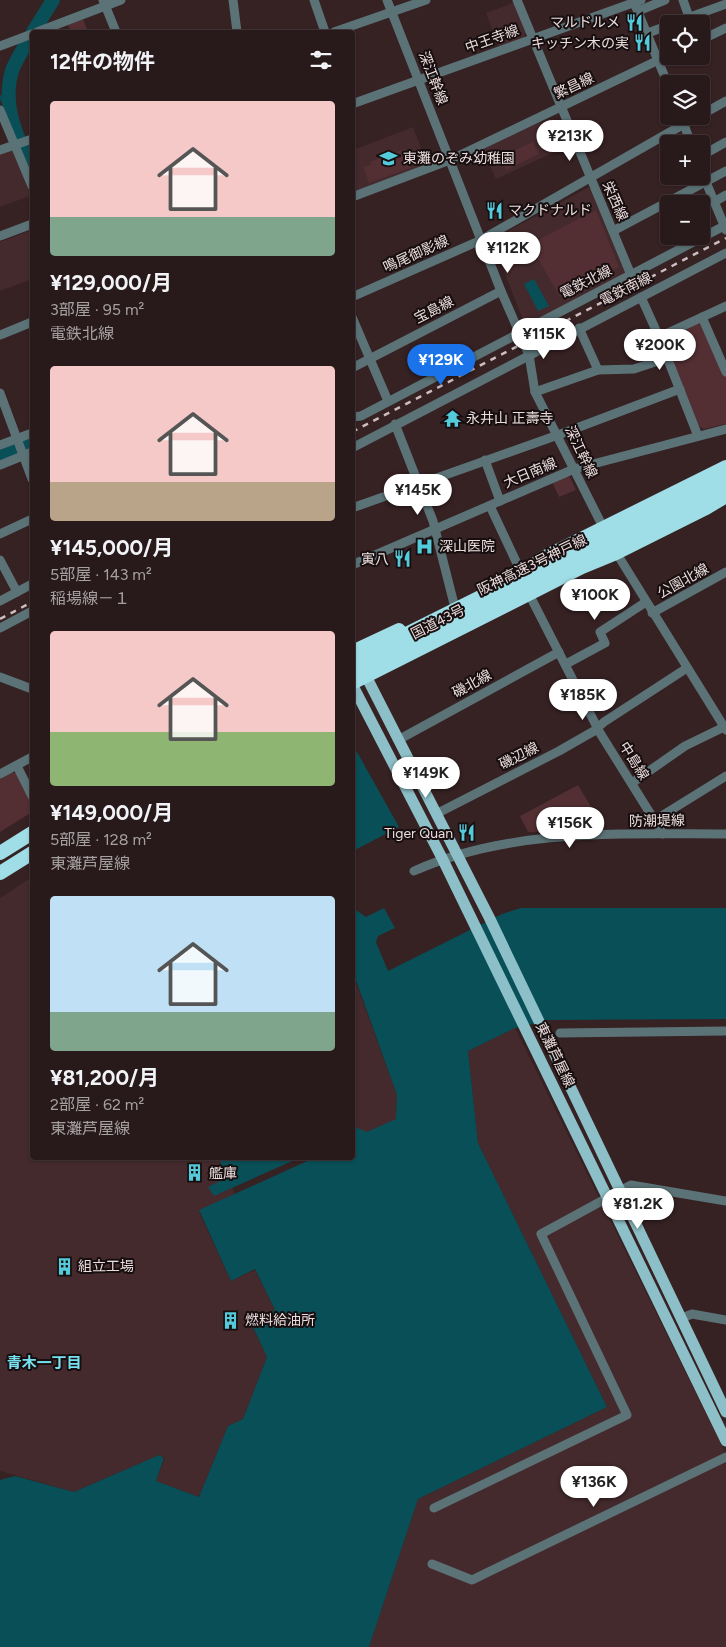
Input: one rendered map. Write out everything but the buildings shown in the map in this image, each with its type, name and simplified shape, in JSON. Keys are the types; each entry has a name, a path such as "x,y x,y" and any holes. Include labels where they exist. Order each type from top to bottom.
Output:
{"highway":[{"name":"国道43号","path":"355,651 454,604 726,467"},
{"name":"阪神高速3号神戸線","path":"355,660 726,475"},
{"name":"阪神高速3号神戸線","path":"359,674 726,486"},
{"name":"国道43号","path":"359,674 582,567 616,553 726,496"},
{"path":"0,853 30,834"},
{"path":"0,861 30,842"},
{"path":"0,873 30,854"},
{"path":"0,877 30,859"}],"main road":[{"name":"東灘芦屋線","path":"359,674 398,740 489,918 539,1026 726,1410"},
{"name":"東灘芦屋線","path":"355,689 442,858 726,1441"}],"street":[{"path":"45,30 104,3 121,0"},
{"path":"233,0 237,30"},
{"path":"314,0 324,30"},
{"name":"深江幹線","path":"388,0 501,291 530,354 535,392 616,553 724,725"},
{"path":"340,30 426,0"},
{"name":"栄西線","path":"517,0 560,108 631,275"},
{"name":"中王寺線","path":"355,102 532,38 636,3 665,0"},
{"path":"683,0 688,15"},
{"path":"104,3 115,30"},
{"path":"636,3 664,75"},
{"path":"693,15 719,3"},
{"path":"648,33 660,28"},
{"path":"710,36 726,28"},
{"path":"0,46 30,36"},
{"name":"繁昌線","path":"355,196 450,160 658,60"},
{"name":"鳴尾御影線","path":"710,109 726,100"},
{"path":"0,110 22,142 30,177"},
{"name":"鳴尾御影線","path":"355,296 481,240 590,179 674,125"},
{"path":"0,150 22,142"},
{"path":"710,151 726,142"},
{"path":"710,180 726,171"},
{"path":"613,231 700,185"},
{"path":"707,185 725,227"},
{"path":"714,202 726,195"},
{"path":"0,236 30,225"},
{"name":"電鉄北線","path":"355,417 360,416 725,227"},
{"name":"電鉄南線","path":"355,446 726,252"},
{"name":"宝島線","path":"355,366 501,291"},
{"path":"641,297 698,436"},
{"path":"659,337 726,306"},
{"path":"702,317 725,368"},
{"path":"0,335 30,323"},
{"path":"355,324 388,401"},
{"path":"579,328 598,370"},
{"path":"535,392 598,370 634,369 667,358"},
{"path":"355,507 558,435 680,389"},
{"path":"0,393 18,441 27,453 30,469"},
{"path":"395,424 435,529 454,604"},
{"name":"大日南線","path":"355,564 574,469 726,428"},
{"path":"0,446 18,441 30,434"},
{"path":"0,465 27,453"},
{"path":"485,460 500,501"},
{"path":"490,506 520,570"},
{"path":"0,534 30,520"},
{"path":"0,560 17,592"},
{"name":"公園北線","path":"652,613 726,572"},
{"path":"0,601 30,585"},
{"name":"中島線","path":"529,594 598,727 663,834"},
{"path":"566,664 606,643 600,632 646,602"},
{"path":"0,628 30,612"},
{"name":"磯北線","path":"398,740 559,652"},
{"name":"磯辺線","path":"436,814 558,751 687,668"},
{"path":"0,677 30,688"},
{"path":"632,783 685,746 724,725"},
{"path":"1,772 30,758"},
{"path":"17,766 30,792"},
{"path":"656,820 726,776"},
{"name":"防潮堤線","path":"414,870 457,854 535,838 726,834"},
{"path":"560,1033 726,1031"},
{"path":"434,1508 626,1416 541,1234 632,1185 650,1186 726,1200"},
{"path":"682,1318 692,1314 726,1320"},
{"path":"432,1564 472,1580 726,1457"}],"shaded area":[{"path":"515,2 526,33 524,38 499,47 486,13"},
{"path":"83,19 87,30 70,30 68,25"},
{"path":"540,122 555,152 496,179 482,149"},
{"name":"東灘のぞみ幼稚園","path":"413,127 428,166 358,193 355,185 355,149"},
{"path":"533,142 539,154 506,170 500,157"},
{"path":"13,148 30,190 30,196 0,207 0,153"},
{"path":"404,149 411,168 369,183 363,167 371,165 370,162"},
{"path":"587,188 592,188 626,270 625,274 530,324 524,322 493,244 494,239"},
{"path":"596,210 619,267 560,297 530,244"},
{"path":"30,231 30,280 0,291 0,242"},
{"path":"701,320 726,377 726,424 704,429 699,426 664,341 665,337"},
{"path":"566,476 570,477 576,490 559,497 552,482"},
{"path":"11,773 17,773 30,800 30,813 0,832 0,779"},
{"path":"578,785 603,827 595,831 528,832 520,816"},
{"path":"30,878 30,1160 219,1160 235,1194 199,1212 231,1281 255,1270 275,1310 250,1322 267,1357 243,1419 228,1426 199,1497 156,1481 165,1458 159,1455 74,1492 0,1471 0,898"},
{"path":"355,980 397,1095 397,1120 367,1133 355,1127"},
{"path":"515,1028 726,1454 726,1647 369,1647 418,1499 607,1407 478,1143 468,1051"}],"water":[{"path":"534,279 549,306 538,311 524,284"},
{"path":"357,752 399,827 355,850 355,753"},
{"path":"384,908 395,928 378,936 376,942 388,971 502,914 521,908 726,908 726,1019 548,1020 515,1028 468,1051 478,1143 607,1407 418,1499 369,1647 0,1647 0,1480 15,1476 74,1492 159,1455 164,1458 156,1481 199,1497 228,1426 243,1419 267,1357 251,1323 275,1310 255,1269 231,1281 199,1210 310,1160 355,1160 355,1127 367,1132 396,1119 397,1095 355,978 355,909 366,917"},
{"path":"219,1160 295,1160 214,1196 208,1187 228,1177"}],"waterway":[{"path":"34,30 53,0"},
{"path":"30,38 13,68 9,95 12,121 30,166"},
{"path":"0,96 7,112"},
{"path":"0,457 30,445"}],"railway":[{"path":"355,430 726,238"},
{"path":"0,619 30,603"}],"place":[{"name":"マルドルメ","path":"634,22"},
{"name":"キッチン木の実","path":"643,43"},
{"name":"東灘のぞみ幼稚園","path":"389,158"},
{"name":"マクドナルド","path":"494,210"},
{"name":"永井山 正壽寺","path":"452,418"},
{"name":"深山医院","path":"425,546"},
{"name":"寅八","path":"403,559"},
{"name":"Tiger Quan","path":"467,833"},
{"name":"艦庫","path":"195,1173"},
{"name":"組立工場","path":"64,1266"},
{"name":"燃料給油所","path":"231,1320"}],"district":[{"name":"青木一丁目","path":"44,1363"}]}
